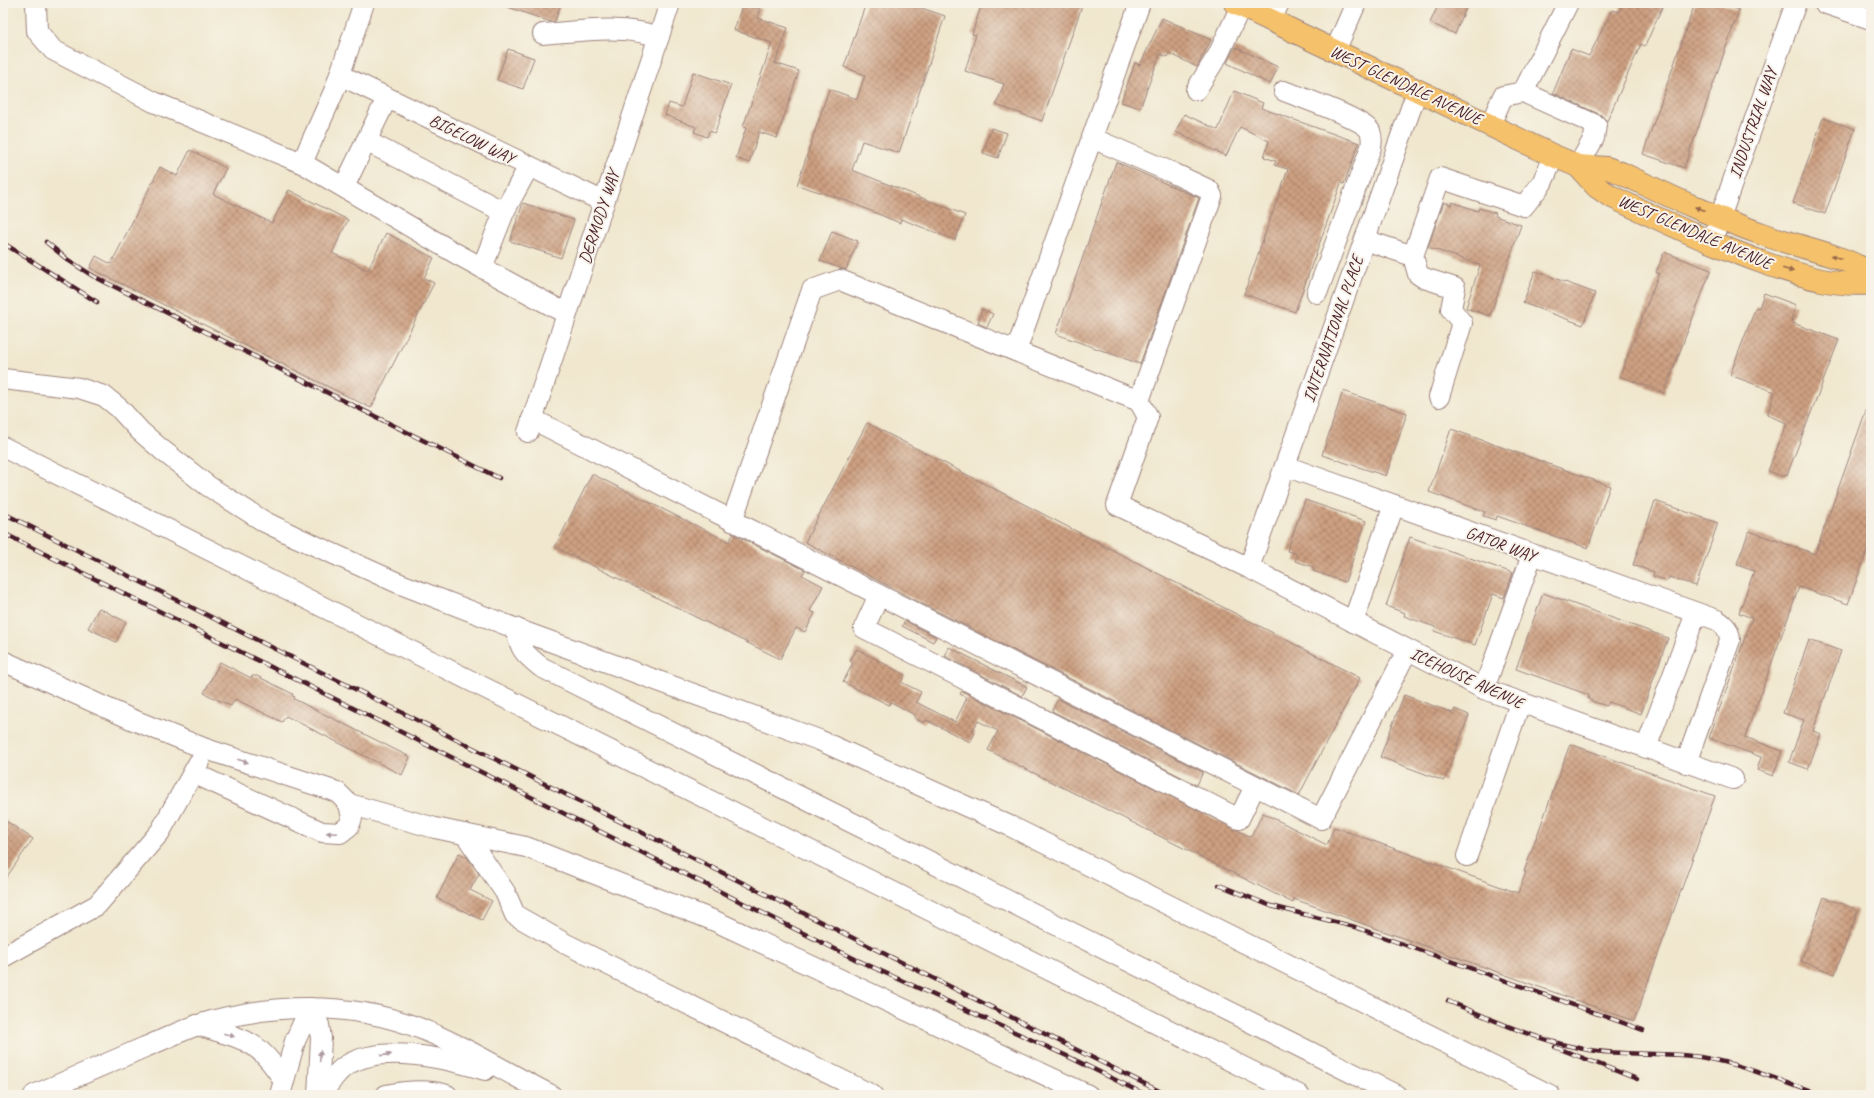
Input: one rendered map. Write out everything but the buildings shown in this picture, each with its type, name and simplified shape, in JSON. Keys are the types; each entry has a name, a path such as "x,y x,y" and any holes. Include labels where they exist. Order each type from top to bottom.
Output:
{"main road":[{"name":"WEST GLENDALE AVENUE","path":"1238,4 1275,12 1335,51 1554,156 1578,166 1607,168 1621,173 1720,217 1779,240 1841,258 1871,273"},
{"name":"WEST GLENDALE AVENUE","path":"1578,166 1597,187 1610,196 1711,243 1776,267 1823,280 1854,285 1871,283"}],"street":[{"path":"36,3 37,31 53,50 154,102 302,163 482,268 567,314"},
{"path":"302,163 340,75 364,3"},
{"name":"DERMODY WAY","path":"670,3 530,425 732,521"},
{"path":"1016,351 1140,3"},
{"path":"1335,51 1356,3"},
{"path":"1522,92 1568,3"},
{"name":"INDUSTRIAL WAY","path":"1711,243 1796,3"},
{"path":"1824,3 1871,19"},
{"path":"1196,90 1218,54 1238,4"},
{"path":"543,34 601,30 646,32 659,37"},
{"name":"BIGELOW WAY","path":"340,75 604,202"},
{"name":"INTERNATIONAL PLACE","path":"1249,568 1417,90"},
{"path":"1284,91 1358,121 1370,131 1372,143 1318,293"},
{"path":"1490,125 1503,96 1522,92 1596,125 1594,138 1578,166"},
{"path":"344,187 387,98"},
{"path":"1092,138 1209,190 1212,196 1139,401 840,280 812,290 732,521 1321,819 1407,651"},
{"path":"366,141 504,212"},
{"path":"1372,143 1396,150"},
{"path":"1439,397 1462,323 1451,309 1455,288 1424,278 1418,274 1413,256 1440,178 1524,206 1542,183 1554,156"},
{"path":"482,268 504,212 529,166"},
{"path":"1365,240 1413,256"},
{"path":"1325,271 1350,281"},
{"path":"3,379 79,388 104,396 119,408 140,431 162,450 208,486 265,522 398,583 515,628 819,740 955,800 1440,1039 1550,1095"},
{"name":"ICEHOUSE AVENUE","path":"1139,401 1148,417 1117,505 1249,568 1407,651 1484,689 1733,779"},
{"path":"3,446 1299,1095"},
{"name":"GATOR WAY","path":"1285,466 1717,620 1729,631 1730,640 1686,763"},
{"path":"1353,622 1394,505"},
{"path":"1484,689 1532,555"},
{"path":"880,595 864,628 1224,812 1239,819 1255,786"},
{"path":"1646,748 1696,613"},
{"path":"515,628 519,644 525,655 541,667 1396,1095"},
{"path":"3,661 131,719 206,749 337,792 349,804 435,828 526,846 715,920 1088,1095"},
{"path":"1467,856 1520,703"},
{"path":"3,957 97,905 160,832 206,749"},
{"path":"193,773 322,832 340,833 349,826 352,818 349,804"},
{"path":"465,834 505,892 515,915 566,944 872,1095"},
{"path":"282,1088 295,1041 310,1008"},
{"path":"310,1008 319,1025 321,1038 318,1095"},
{"path":"34,1095 197,1025 255,1012 310,1008 340,1009 382,1016 419,1028 473,1054 540,1091"},
{"path":"197,1025 241,1038 253,1044 266,1054 282,1088"},
{"path":"322,1095 329,1082 348,1064 373,1056 395,1054 450,1060 540,1091"},
{"path":"386,1095 418,1091 447,1095"}],"railway":[{"path":"46,242 68,260 93,276 499,478"},
{"path":"3,243 97,302"},
{"path":"3,513 1167,1095"},
{"path":"3,533 857,960 1067,1056 1146,1095"},
{"path":"1219,885 1271,906 1355,927 1643,1030"},
{"path":"1448,1001 1512,1028 1562,1044 1594,1051 1669,1054 1700,1057 1746,1068 1821,1095"},
{"path":"1555,1047 1637,1079"}]}
